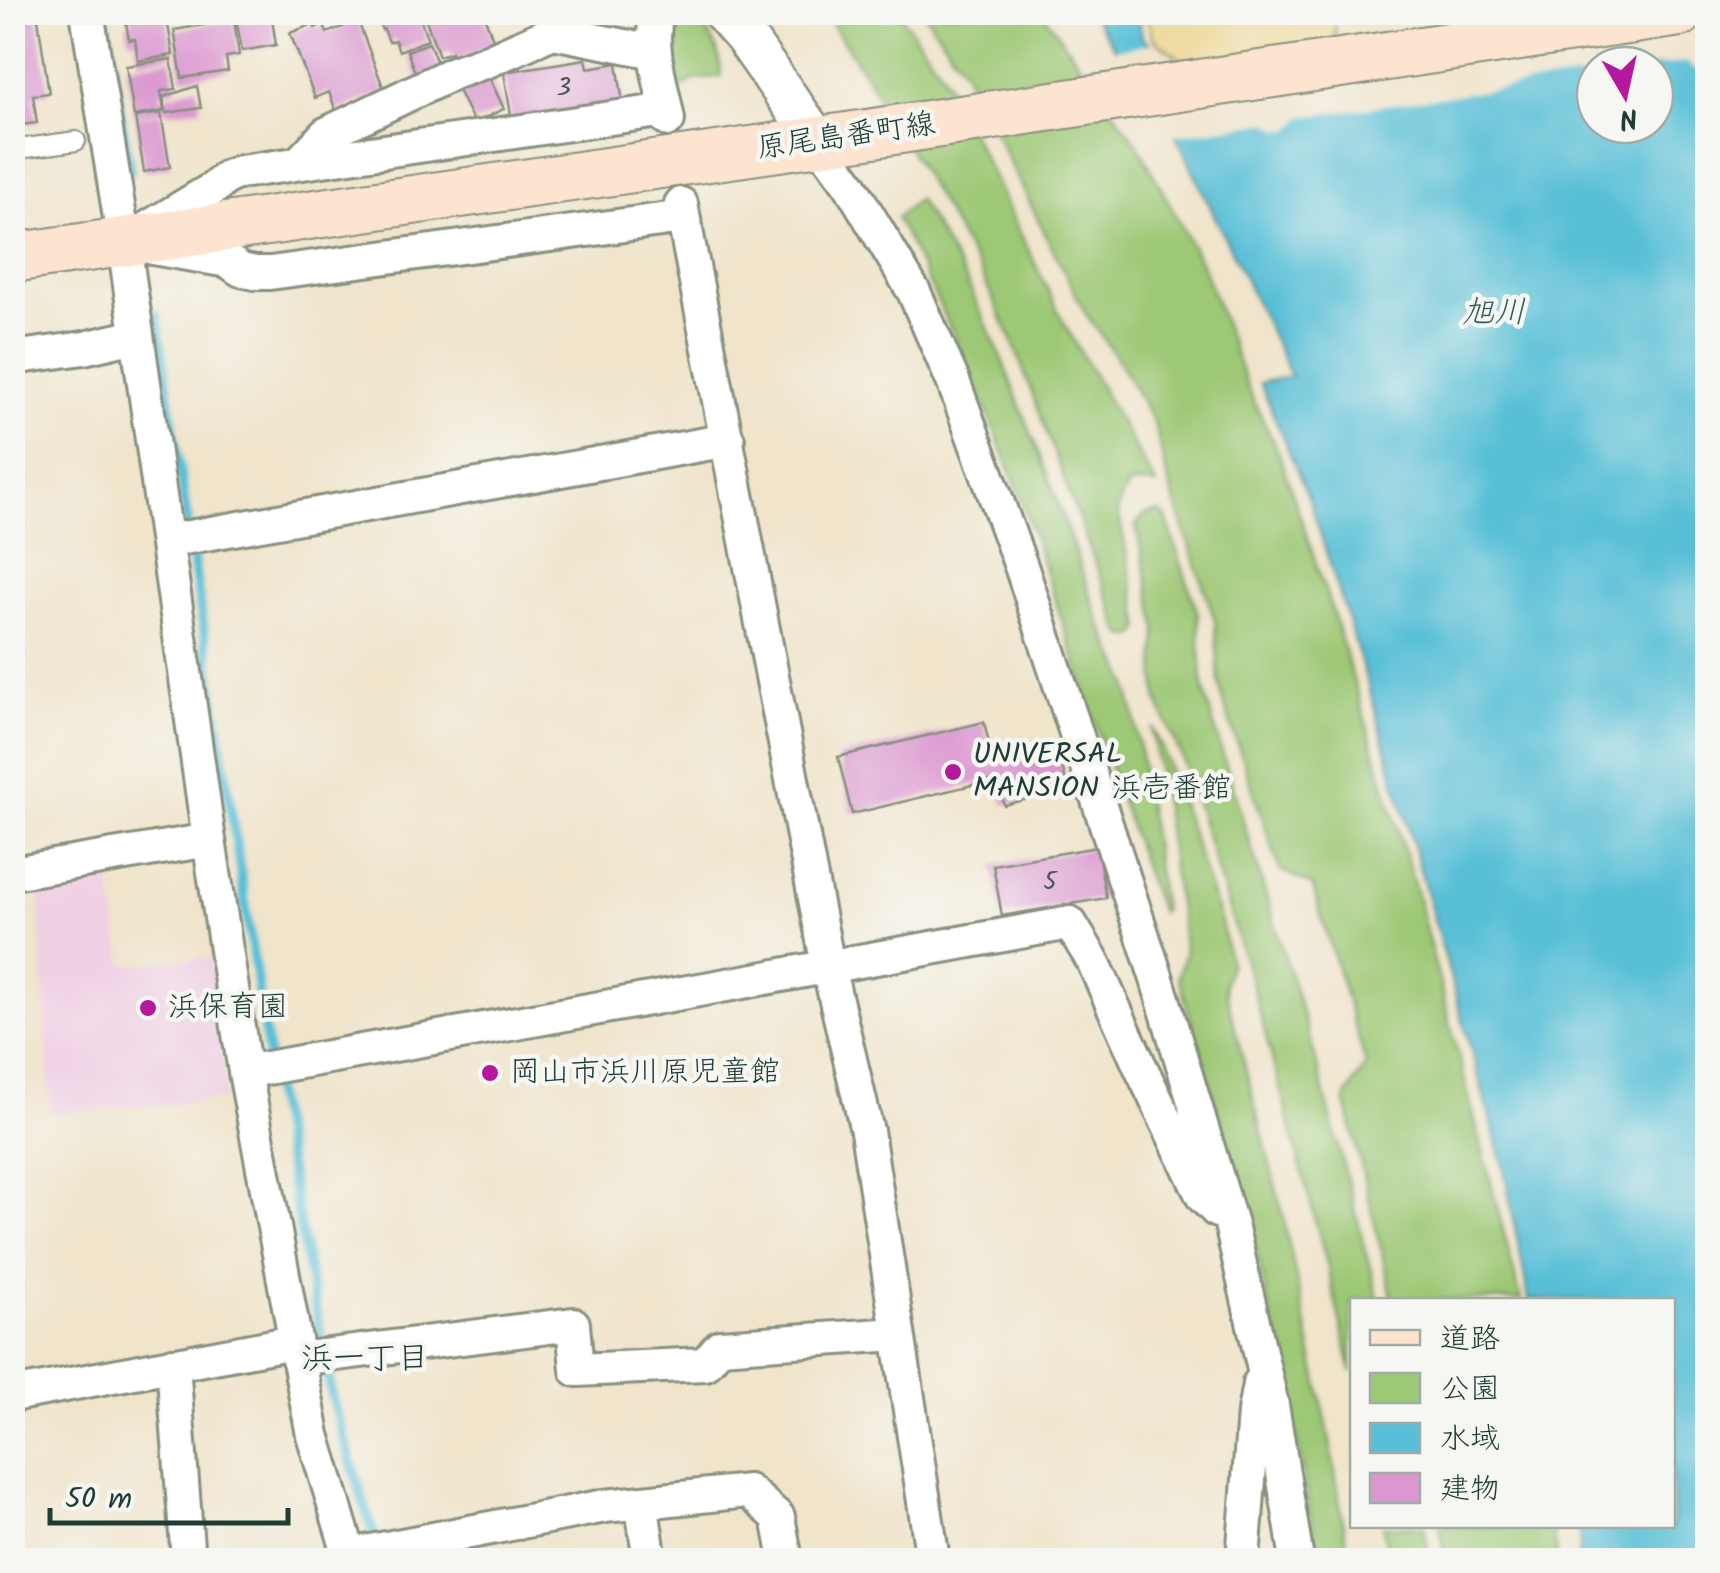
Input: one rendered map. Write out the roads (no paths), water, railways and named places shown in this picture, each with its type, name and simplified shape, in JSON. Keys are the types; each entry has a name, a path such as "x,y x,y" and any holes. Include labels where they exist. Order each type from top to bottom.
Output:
{"main road":[{"name":"原尾島番町線","path":"12,258 1680,12"}],"street":[{"path":"87,12 136,336 182,539 208,840 261,1069 310,1353 314,1436 364,1553 606,1506 748,1491 778,1516 786,1560"},
{"path":"124,242 240,172 667,115 654,52 652,30 657,12"},
{"path":"724,12 832,138 850,185 914,292 953,381 1022,569 1106,821 1232,1224 1272,1404 1297,1560"},
{"path":"299,163 326,134 453,73 553,32 654,52"},
{"path":"124,242 228,262 255,273 270,273 682,210 828,966 868,1131 933,1560"},
{"path":"12,358 136,336"},
{"path":"182,539 728,440"},
{"path":"12,873 208,840"},
{"path":"261,1069 1070,923 1093,962 1203,1197 1232,1224"},
{"path":"12,1395 174,1364 573,1324 577,1370 705,1364 720,1346 898,1334"},
{"path":"174,1364 188,1560"},
{"path":"1243,1560 1254,1412 1264,1365"},
{"path":"642,1502 650,1560"}],"lane":[{"path":"12,150 76,141"}],"water":[{"name":"旭川","path":"1091,13 1138,13 1142,37 1170,63 1208,68 1338,49 1342,36 1340,13 1707,13 1707,1560 1578,1560 1578,1528 1675,1528 1675,1298 1529,1298 1503,1163 1364,671 1311,504 1260,383 1291,376 1178,139"}],"waterway":[{"path":"104,12 130,171"},
{"path":"156,314 272,1081 334,1405 377,1545"}],"place":[{"name":"UNIVERSAL MANSION 浜壱番館","path":"953,772"},
{"name":"浜保育園","path":"148,1008"},
{"name":"岡山市浜川原児童館","path":"490,1073"}],"district":[{"name":"浜一丁目","path":"365,1359"}]}
